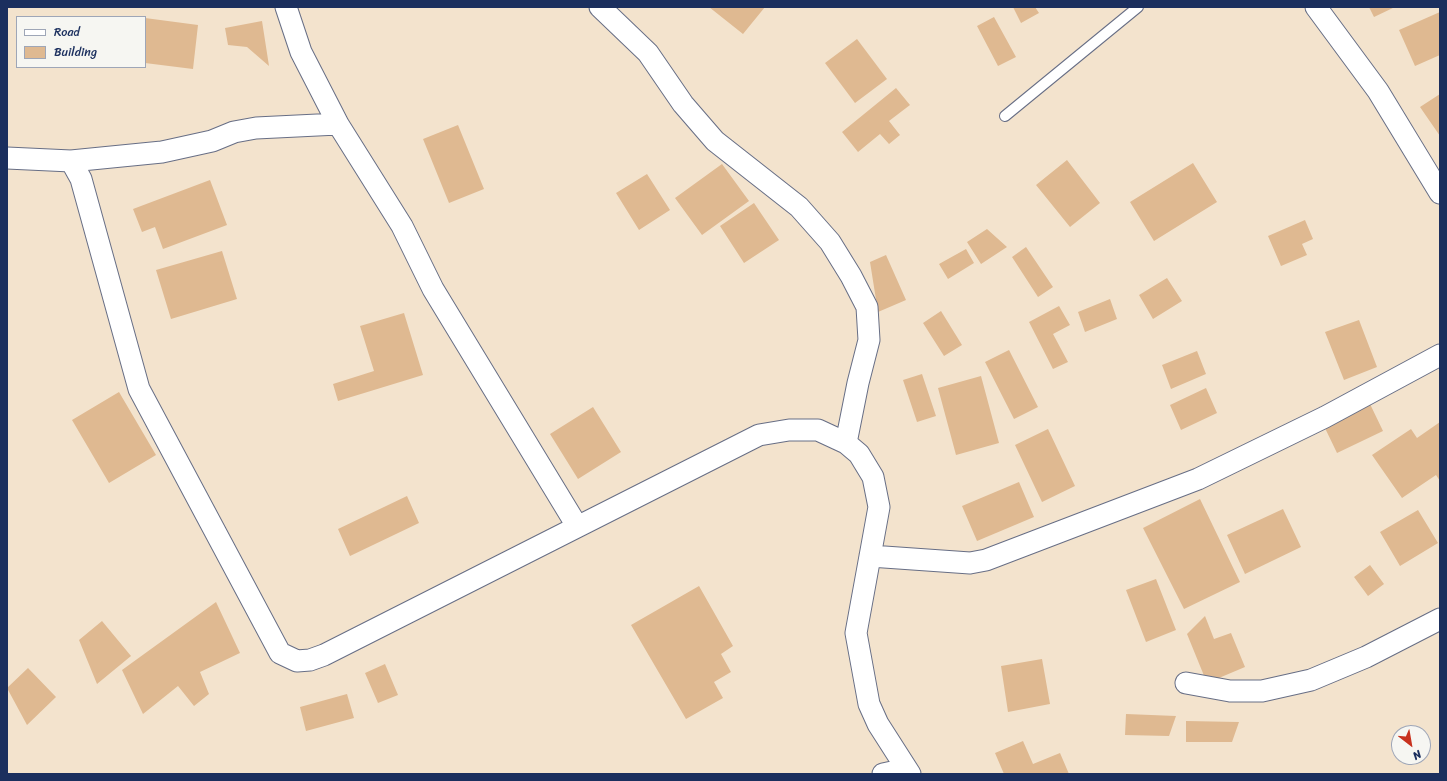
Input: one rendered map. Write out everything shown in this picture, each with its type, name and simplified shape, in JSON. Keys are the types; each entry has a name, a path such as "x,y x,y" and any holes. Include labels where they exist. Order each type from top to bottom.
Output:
{"street":[{"path":"286,7 301,52 338,124 402,226 433,289 577,526"},
{"path":"600,7 648,53 683,104 715,141 799,207 830,242 851,276 867,307 869,340 858,383 846,443"},
{"path":"1316,7 1378,91 1440,193"},
{"path":"7,158 81,167 212,142 234,132 256,128 338,124"},
{"path":"81,167 139,389 280,653 297,661 310,660 324,655 759,435 789,430 818,430 846,443 859,454 874,477 878,507 856,633 870,704 878,724 908,772 883,774"},
{"path":"870,556 970,563 986,560 1198,479 1324,417 1440,355"},
{"path":"1186,683 1230,691 1262,691 1312,680 1366,657 1440,619"}],"lane":[{"path":"1006,116 1138,7"}],"building":[{"path":"709,7 765,7 743,34"},
{"path":"1013,7 1035,7 1039,13 1021,23"},
{"path":"1369,7 1395,7 1374,17"},
{"path":"1440,12 1440,55 1415,66 1399,30"},
{"path":"994,17 1016,57 998,66 977,26"},
{"path":"146,18 198,25 193,69 146,63"},
{"path":"262,21 269,66 247,47 228,45 225,28"},
{"path":"857,39 887,79 855,103 825,63"},
{"path":"896,88 910,105 889,121 900,135 889,144 880,134 858,152 842,132"},
{"path":"1440,94 1440,136 1420,107"},
{"path":"458,125 484,189 449,203 423,139"},
{"path":"1067,160 1100,203 1070,227 1036,185"},
{"path":"1193,163 1217,202 1154,241 1130,202"},
{"path":"722,164 749,201 702,235 675,198"},
{"path":"647,174 670,210 639,230 616,193"},
{"path":"210,180 227,225 163,249 155,227 142,232 133,209"},
{"path":"754,203 779,240 744,263 720,226"},
{"path":"1305,220 1313,239 1302,244 1307,255 1281,266 1268,236"},
{"path":"987,229 1007,247 981,264 967,242"},
{"path":"1026,247 1053,287 1038,297 1012,257"},
{"path":"966,249 974,263 948,279 939,264"},
{"path":"222,251 237,299 171,319 156,270"},
{"path":"886,255 906,300 878,312 870,262"},
{"path":"1167,278 1182,301 1153,319 1139,295"},
{"path":"1110,299 1117,319 1085,332 1078,312"},
{"path":"1059,306 1070,325 1053,334 1068,362 1053,369 1029,322"},
{"path":"941,311 962,345 944,356 923,323"},
{"path":"404,313 423,375 338,401 333,384 374,371 360,326"},
{"path":"1359,320 1377,367 1344,380 1325,332"},
{"path":"1009,350 1038,407 1014,419 985,362"},
{"path":"1197,351 1206,374 1171,389 1162,365"},
{"path":"922,374 936,416 917,422 903,380"},
{"path":"981,376 999,443 956,455 938,388"},
{"path":"1206,388 1217,413 1181,430 1170,405"},
{"path":"119,392 156,455 109,483 72,420"},
{"path":"1370,404 1383,431 1337,453 1324,426"},
{"path":"593,407 621,452 578,479 550,434"},
{"path":"1440,422 1440,481 1436,475 1402,498 1372,455 1411,429 1417,438"},
{"path":"1048,429 1075,486 1042,502 1015,445"},
{"path":"1019,482 1034,517 977,541 962,506"},
{"path":"407,496 419,523 350,556 338,529"},
{"path":"1200,499 1240,582 1184,609 1143,528"},
{"path":"1283,509 1301,547 1245,574 1227,535"},
{"path":"1418,510 1438,543 1400,566 1380,532"},
{"path":"1370,565 1384,584 1368,596 1354,577"},
{"path":"1156,579 1176,630 1146,642 1126,590"},
{"path":"699,586 733,646 721,654 731,672 714,682 723,698 686,719 631,625"},
{"path":"216,602 240,653 200,672 209,694 194,706 178,686 143,714 122,670"},
{"path":"1205,616 1214,639 1231,633 1245,667 1207,683 1187,634"},
{"path":"102,621 131,656 97,684 79,640"},
{"path":"1042,659 1050,704 1008,712 1001,666"},
{"path":"385,664 398,695 378,703 365,673"},
{"path":"28,668 56,697 27,725 7,688"},
{"path":"347,694 354,718 306,731 300,707"},
{"path":"1126,714 1176,716 1169,736 1125,735"},
{"path":"1186,721 1239,722 1232,742 1186,742"},
{"path":"1023,741 1033,764 1060,753 1069,774 1004,774 995,753"}]}
